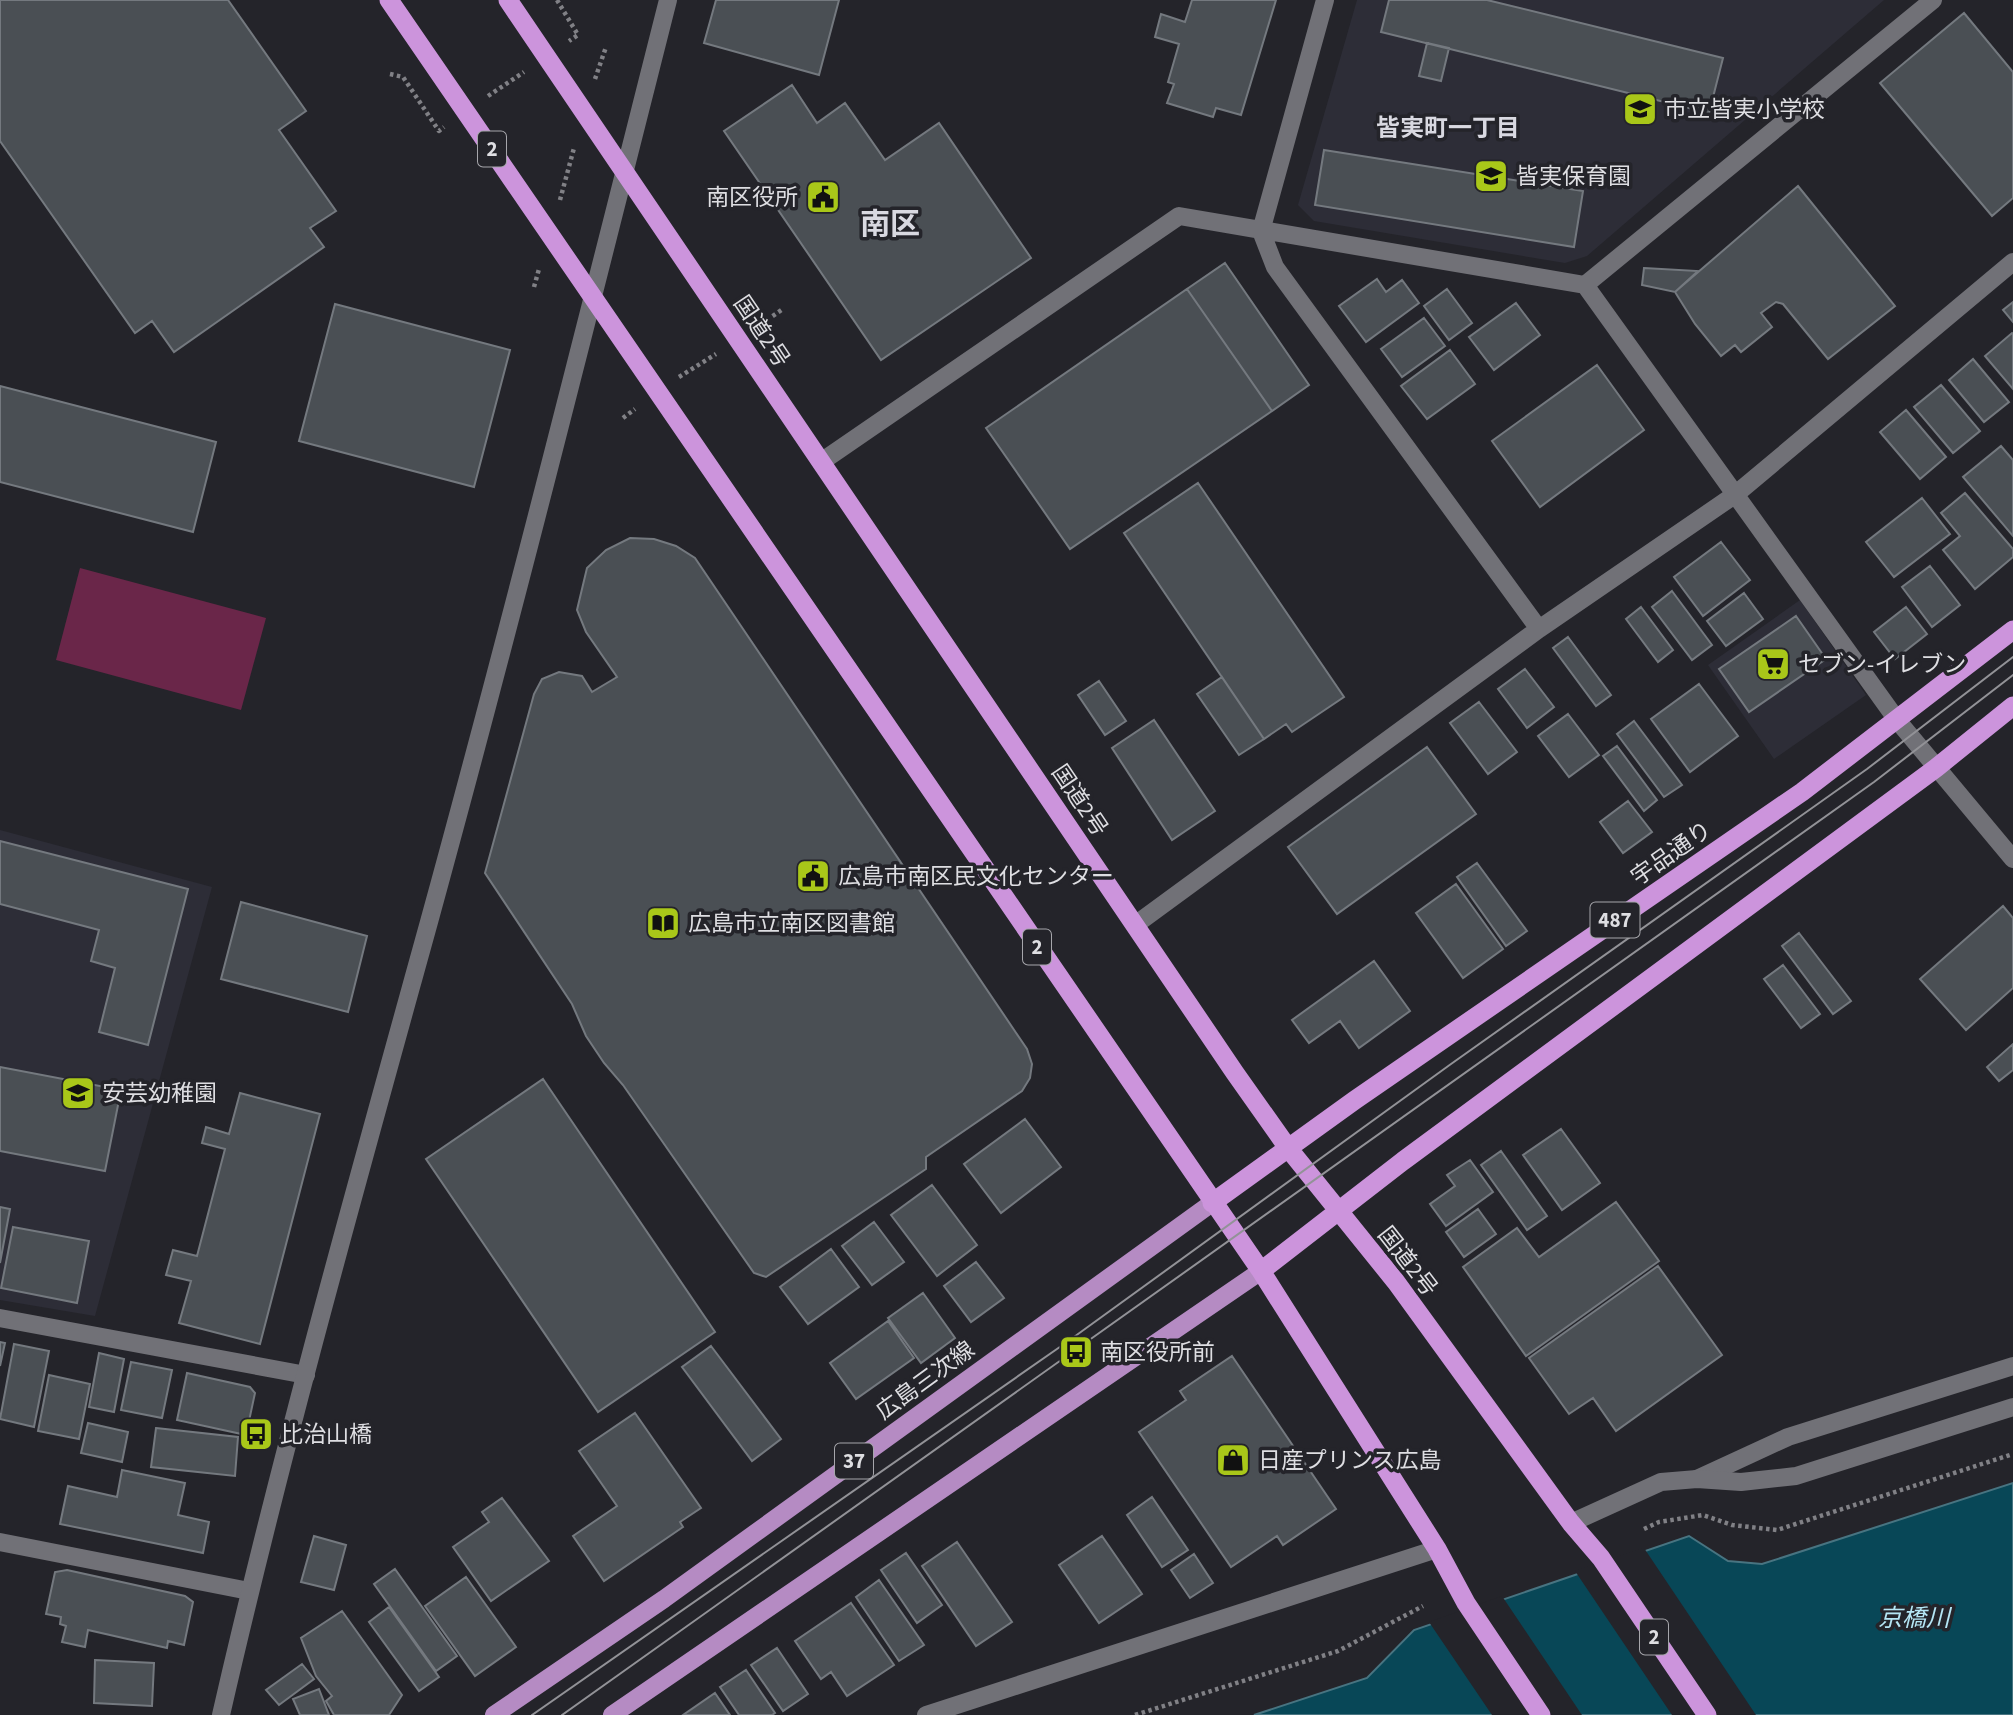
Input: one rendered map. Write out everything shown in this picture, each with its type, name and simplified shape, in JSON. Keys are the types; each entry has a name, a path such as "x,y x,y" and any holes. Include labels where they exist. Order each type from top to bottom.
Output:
{"highway":[{"name":"2","path":"389,0 1261,1271 1437,1549 1466,1603 1541,1715"},
{"name":"国道2号","path":"508,0 1288,1148 1395,1282 1571,1523 1601,1558 1707,1715"},
{"name":"宇品通り","path":"1212,1203 1802,792 2013,630"},
{"path":"1261,1271 1338,1210 1937,768 2013,706"}],"main road":[{"name":"広島三次線","path":"494,1715 664,1599 1212,1203"},
{"path":"612,1715 1261,1271"}],"street":[{"path":"220,1715 249,1591 306,1375 595,299 668,0"},
{"path":"1325,0 1261,231 1275,267 1539,629"},
{"path":"1585,285 1933,0"},
{"path":"821,462 1179,216 1585,285 1898,720 2013,859"},
{"path":"1135,925 1539,629 1736,494 2013,262"},
{"path":"0,1318 306,1375"},
{"path":"1697,1479 1788,1437 2013,1366"},
{"path":"1571,1523 1661,1482 1697,1479 1741,1482 1796,1476 2013,1407"},
{"path":"0,1542 249,1591"},
{"path":"926,1715 1437,1549"}],"path":[{"path":"557,0 578,35 568,42"},
{"path":"534,287 584,111 606,47"},
{"path":"482,101 535,64"},
{"path":"390,74 403,77 439,131 449,123"},
{"path":"623,418 658,391 783,309"},
{"path":"1644,1529 1659,1522 1703,1515 1732,1525 1777,1530 2013,1454"},
{"path":"1135,1715 1338,1651 1423,1606"}],"shaded area":[{"path":"1357,0 1884,0 1587,256 1565,263 1314,221 1298,205"},
{"path":"80,568 266,618 241,710 56,660"},
{"path":"1800,600 1866,695 1774,759 1708,665"},
{"name":"安芸幼稚園","path":"0,830 212,887 95,1316 0,1300"}],"water":[{"name":"京橋川","path":"2013,1483 2013,1715 1254,1715 1367,1678 1414,1630 1689,1536 1728,1561 1762,1564"}],"pier":[{"path":"1644,1548 1756,1715 1672,1715 1575,1571"},
{"path":"1502,1596 1582,1715 1492,1715 1429,1622"}],"building":[{"path":"0,0 228,0 306,111 279,130 336,211 310,228 324,247 174,352 152,321 135,333 0,141"},
{"path":"716,0 839,0 819,75 704,43"},
{"path":"1192,0 1276,0 1241,115 1216,108 1213,117 1167,103 1174,84 1168,82 1179,44 1155,37 1161,14 1185,22"},
{"path":"1389,0 1487,0 1723,58 1709,113 1381,32"},
{"path":"1964,13 2013,72 2013,198 1992,216 1880,83"},
{"path":"1427,43 1449,48 1441,81 1419,76"},
{"path":"792,85 817,123 845,103 885,160 939,123 1031,258 881,360 724,131"},
{"path":"1324,150 1583,191 1574,247 1315,205"},
{"path":"1798,186 1895,306 1828,359 1783,304 1776,302 1761,313 1772,327 1741,352 1735,345 1721,356 1695,324 1675,292"},
{"path":"1225,263 1309,385 1272,411 1187,289"},
{"path":"1644,268 1698,271 1675,292 1642,285"},
{"path":"1377,279 1386,292 1402,280 1419,303 1366,342 1339,306"},
{"path":"1187,289 1272,411 1070,549 986,428"},
{"path":"1447,289 1472,323 1449,340 1424,306"},
{"path":"2013,302 2013,322 2003,310"},
{"path":"1516,303 1540,335 1494,370 1469,337"},
{"path":"335,304 510,350 474,487 299,441"},
{"path":"1424,318 1445,346 1402,377 1381,349"},
{"path":"2013,334 2013,389 1985,356"},
{"path":"1450,350 1475,384 1427,419 1401,386"},
{"path":"1973,359 2009,402 1984,422 1949,380"},
{"path":"1597,365 1644,430 1540,507 1492,441"},
{"path":"1941,385 1980,431 1953,453 1914,407"},
{"path":"0,386 216,442 193,532 0,482"},
{"path":"1906,410 1946,457 1920,479 1880,432"},
{"path":"2001,446 2013,460 2013,536 1963,477"},
{"path":"1198,483 1344,697 1292,732 1286,724 1264,739 1124,533"},
{"path":"1965,493 2013,549 2013,557 1975,589 1943,550 1960,536 1941,513"},
{"path":"1922,498 1950,534 1894,577 1866,542"},
{"path":"630,538 654,539 676,546 695,558 1027,1049 1032,1064 1030,1078 1022,1091 926,1157 926,1169 766,1277 754,1273 623,1085 604,1063 586,1036 572,1004 485,873 534,694 542,679 559,672 582,676 592,692 617,677 586,632 577,610 587,568 606,550"},
{"path":"1721,542 1750,580 1703,616 1674,577"},
{"path":"1930,566 1960,605 1932,627 1902,587"},
{"path":"1672,591 1712,645 1692,660 1652,607"},
{"path":"1744,593 1763,619 1726,646 1707,621"},
{"path":"1641,607 1673,650 1658,662 1626,619"},
{"path":"1906,607 1927,634 1895,659 1874,632"},
{"name":"セブン-イレブン","path":"1796,616 1826,659 1749,712 1719,669"},
{"path":"1568,637 1611,695 1596,706 1553,648"},
{"path":"1525,669 1554,707 1527,728 1498,689"},
{"path":"1222,677 1264,739 1239,755 1197,694"},
{"path":"1099,681 1126,721 1105,735 1078,695"},
{"path":"1699,684 1738,736 1690,772 1651,719"},
{"path":"1479,702 1517,752 1488,774 1450,723"},
{"path":"1568,714 1599,755 1569,777 1538,736"},
{"path":"1154,720 1215,811 1172,840 1112,748"},
{"path":"1634,721 1682,785 1664,797 1617,734"},
{"path":"1617,746 1657,800 1644,811 1603,756"},
{"path":"1427,747 1476,814 1337,914 1288,847"},
{"path":"1628,801 1652,832 1623,853 1600,822"},
{"path":"0,841 188,889 148,1045 99,1032 115,968 91,961 99,930 0,904"},
{"path":"1477,863 1527,931 1506,946 1457,877"},
{"path":"1456,884 1503,949 1463,978 1416,913"},
{"path":"241,902 367,936 348,1012 221,979"},
{"path":"2003,906 2013,918 2013,988 1966,1030 1920,979"},
{"path":"1799,933 1851,1001 1833,1014 1782,946"},
{"path":"1374,961 1410,1011 1359,1048 1340,1021 1309,1043 1292,1020"},
{"path":"1783,965 1820,1014 1801,1028 1764,979"},
{"path":"2013,1044 2013,1070 1999,1081 1987,1067"},
{"path":"0,1067 121,1090 105,1171 0,1151"},
{"path":"543,1079 715,1332 598,1412 426,1159"},
{"path":"240,1093 320,1114 260,1344 179,1323 191,1281 166,1275 173,1250 197,1256 225,1149 202,1143 206,1127 229,1134"},
{"path":"1025,1119 1061,1167 1001,1213 964,1164"},
{"path":"1561,1129 1600,1183 1562,1210 1523,1155"},
{"path":"1501,1151 1547,1216 1527,1230 1481,1165"},
{"path":"1470,1160 1493,1192 1446,1226 1430,1204 1455,1186 1447,1175"},
{"path":"932,1185 977,1245 937,1276 891,1215"},
{"path":"1616,1202 1659,1261 1526,1356 1463,1267 1517,1228 1539,1257"},
{"path":"0,1207 10,1209 0,1263"},
{"path":"1478,1209 1496,1234 1464,1257 1446,1232"},
{"path":"874,1222 904,1262 872,1285 842,1246"},
{"path":"13,1227 89,1241 77,1303 1,1288"},
{"path":"831,1249 859,1287 808,1324 780,1287"},
{"path":"976,1262 1004,1298 971,1322 944,1286"},
{"path":"1658,1266 1722,1355 1616,1431 1593,1398 1569,1414 1529,1358"},
{"path":"923,1293 955,1338 921,1363 888,1318"},
{"path":"888,1321 914,1358 856,1399 830,1363"},
{"path":"0,1342 5,1343 0,1366"},
{"path":"14,1344 49,1351 34,1427 0,1419"},
{"path":"711,1346 781,1439 752,1461 682,1367"},
{"path":"99,1353 124,1359 114,1412 89,1407"},
{"path":"1232,1356 1336,1509 1283,1545 1277,1536 1231,1567 1139,1432 1186,1400 1180,1391"},
{"path":"131,1362 172,1370 162,1418 121,1410"},
{"path":"187,1373 250,1387 255,1393 246,1435 177,1420"},
{"path":"49,1375 90,1384 79,1439 38,1431"},
{"path":"635,1413 701,1508 680,1522 683,1527 604,1581 573,1536 617,1506 579,1451"},
{"path":"88,1423 128,1432 122,1462 81,1453"},
{"path":"156,1428 238,1437 235,1476 151,1467"},
{"path":"122,1470 185,1483 178,1515 209,1522 203,1553 60,1524 68,1486 117,1497"},
{"path":"1152,1497 1188,1550 1162,1567 1127,1515"},
{"path":"502,1498 549,1561 491,1601 453,1547 489,1522 482,1512"},
{"path":"314,1536 346,1545 334,1590 301,1582"},
{"path":"1102,1536 1142,1594 1099,1623 1059,1565"},
{"path":"957,1542 1012,1622 976,1646 922,1566"},
{"path":"906,1553 942,1605 917,1623 881,1570"},
{"path":"1194,1554 1213,1583 1190,1598 1171,1570"},
{"path":"395,1569 457,1656 436,1671 374,1584"},
{"path":"67,1570 185,1596 193,1602 184,1645 168,1641 167,1648 88,1630 85,1647 62,1642 66,1626 60,1624 61,1617 46,1614 55,1572"},
{"path":"466,1577 516,1647 475,1676 425,1606"},
{"path":"879,1580 924,1645 899,1661 856,1597"},
{"path":"851,1603 894,1665 847,1696 831,1672 821,1679 795,1641"},
{"path":"389,1607 439,1677 419,1691 369,1622"},
{"path":"342,1611 402,1695 389,1715 334,1715 326,1701 332,1696 316,1676 301,1638"},
{"path":"777,1648 808,1694 783,1711 751,1665"},
{"path":"95,1660 154,1663 152,1706 94,1703"},
{"path":"302,1664 314,1679 279,1705 266,1690"},
{"path":"746,1670 775,1713 772,1715 739,1715 720,1687"},
{"path":"319,1689 329,1715 300,1715 293,1699"},
{"path":"715,1693 730,1715 683,1715"}],"tram line":[{"path":"532,1715 1067,1342 1451,1064 1867,769 2013,657"},
{"path":"562,1715 1874,782 2013,675"}],"place":[{"name":"市立皆実小学校","path":"1640,109"},
{"name":"皆実保育園","path":"1491,176"},
{"name":"南区役所","path":"823,197"},
{"name":"セブン-イレブン","path":"1773,664"},
{"name":"広島市南区民文化センター","path":"813,876"},
{"name":"広島市立南区図書館","path":"663,923"},
{"name":"安芸幼稚園","path":"78,1093"},
{"name":"南区役所前","path":"1076,1352"},
{"name":"比治山橋","path":"256,1434"},
{"name":"日産プリンス広島","path":"1233,1460"}],"district":[{"name":"皆実町一丁目","path":"1448,128"},
{"name":"南区","path":"890,224"}]}
